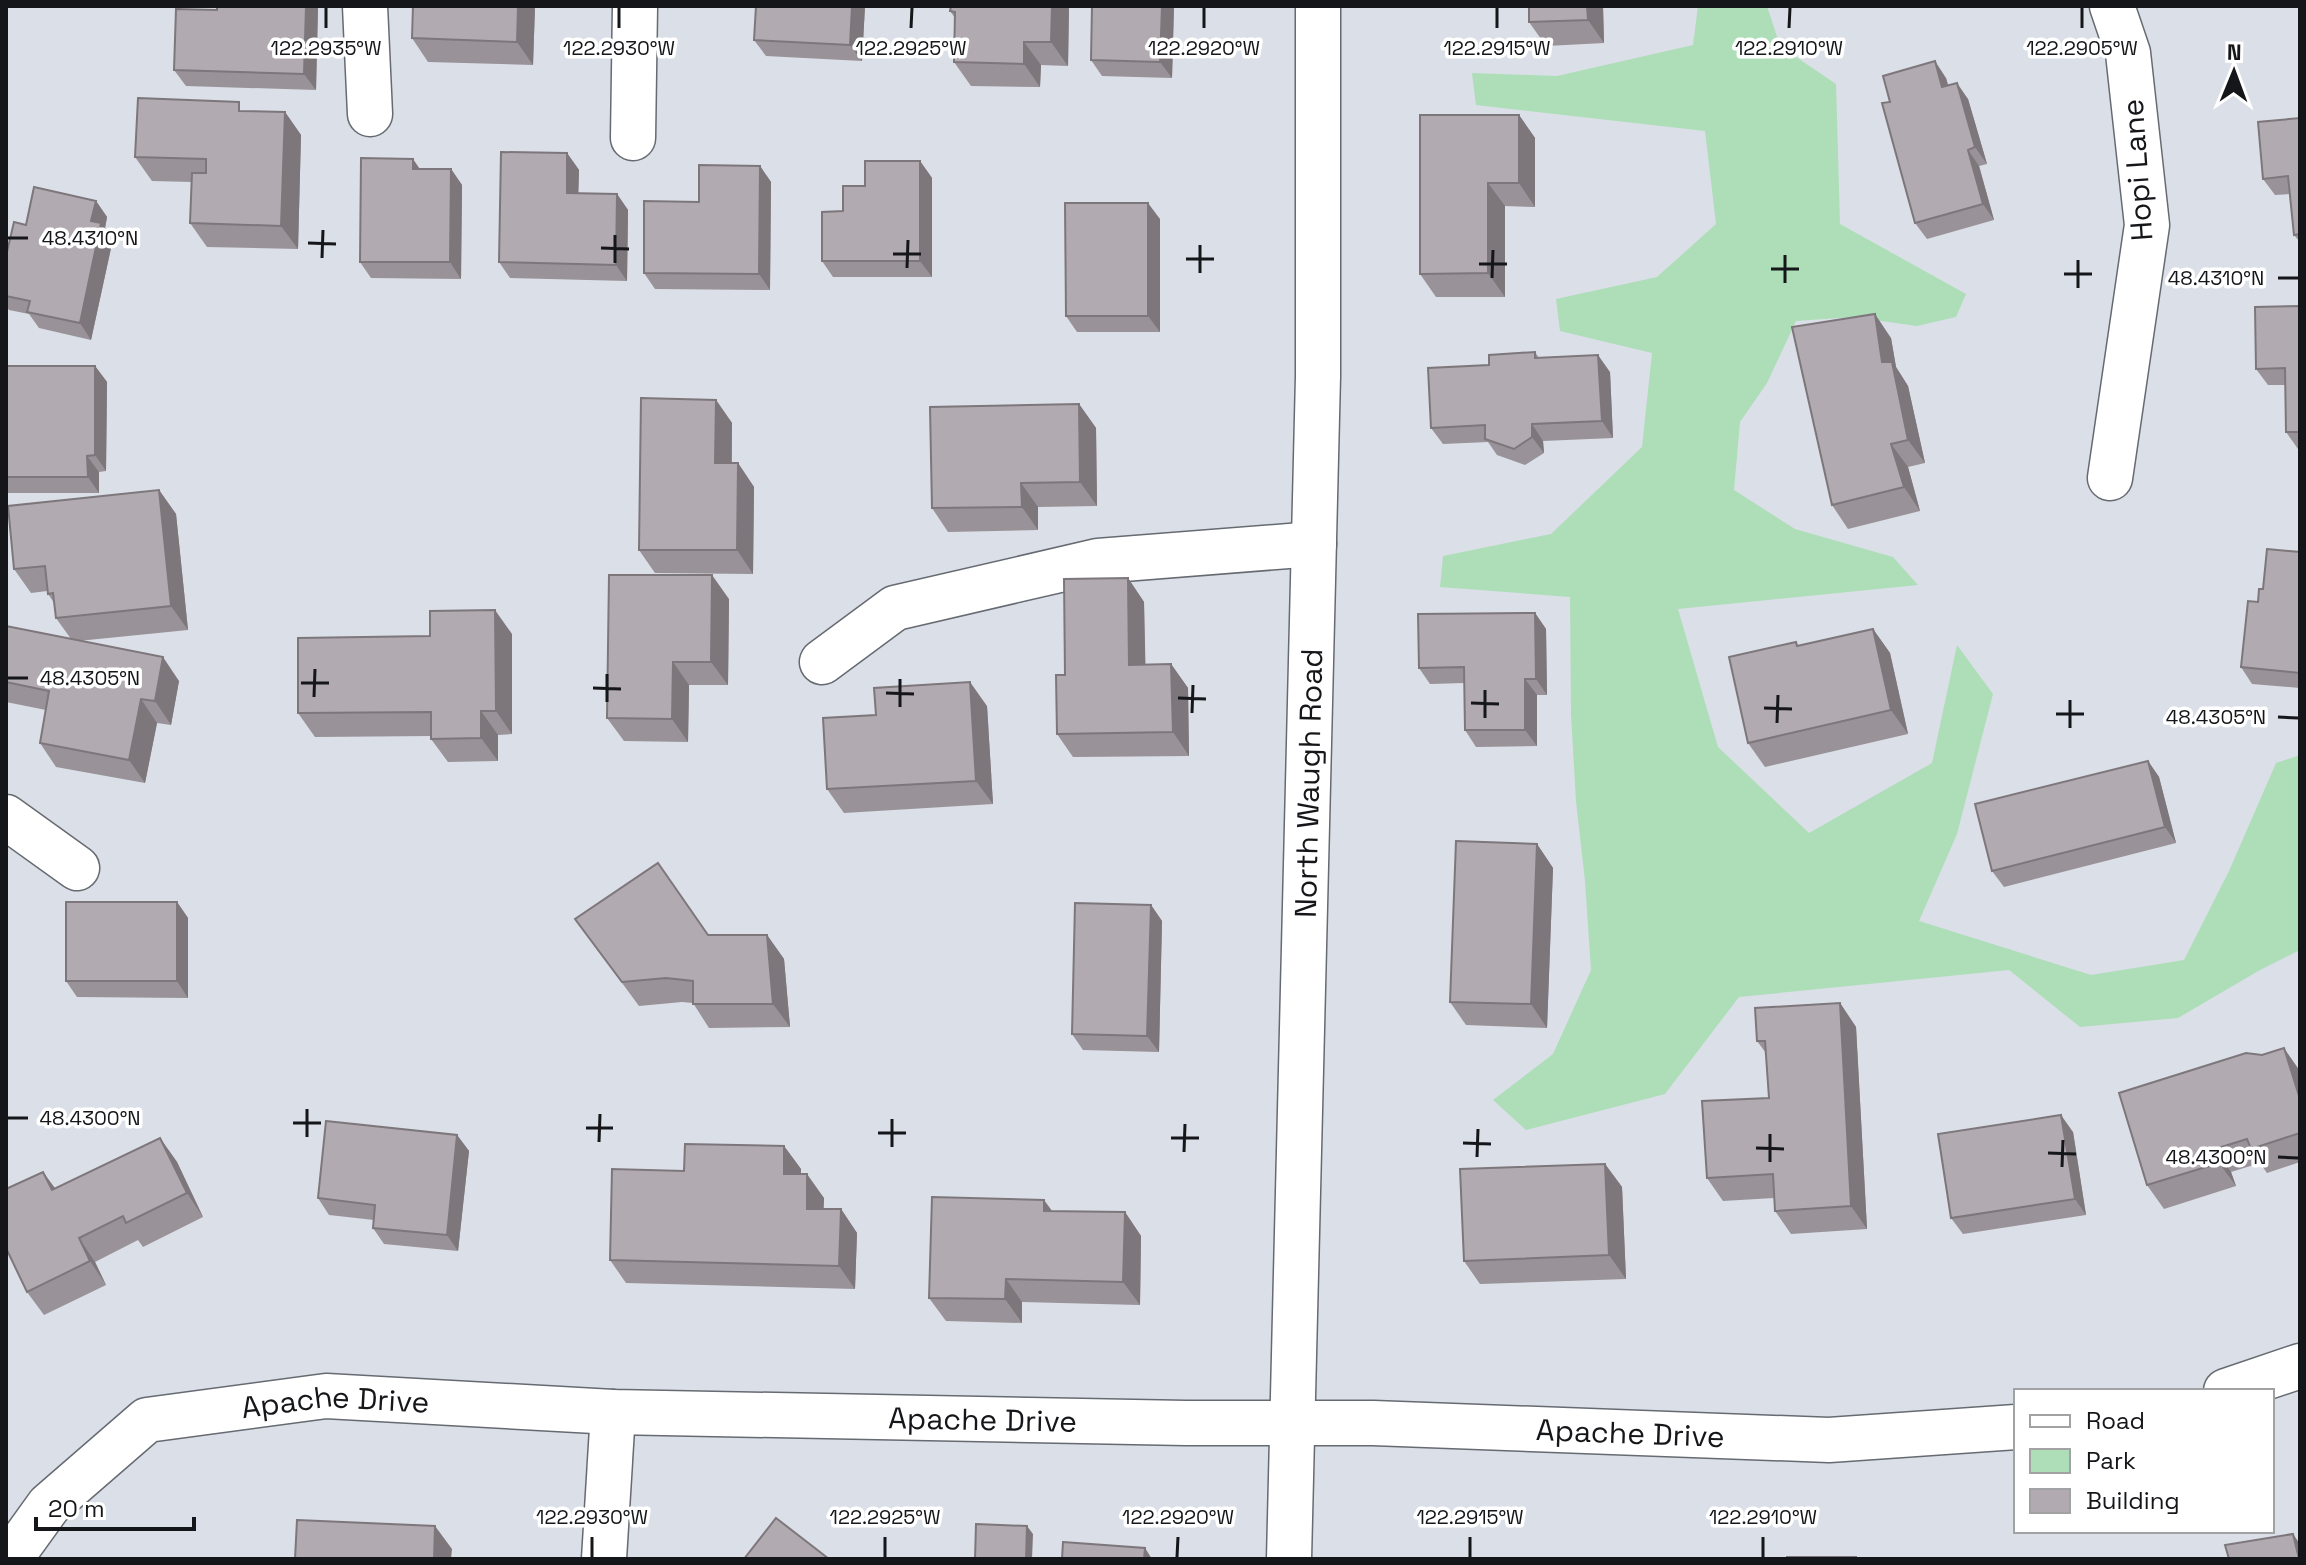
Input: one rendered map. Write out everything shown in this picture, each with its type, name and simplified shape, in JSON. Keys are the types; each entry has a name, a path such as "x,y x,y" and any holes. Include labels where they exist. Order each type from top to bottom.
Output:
{"street":[{"path":"365,6 370,114"},
{"path":"633,138 635,6"},
{"name":"North Waugh Road","path":"1289,1559 1318,376 1318,6"},
{"name":"Hopi Lane","path":"2110,478 2147,225 2128,53 2112,6"},
{"path":"822,662 895,608 1098,561 1314,544"},
{"path":"6,817 77,868"},
{"path":"2232,1389 2300,1366"},
{"name":"Apache Drive","path":"10,1559 49,1505 147,1420 326,1396 613,1412 1186,1423 1389,1423 1829,1440 2014,1427"},
{"path":"604,1559 613,1412"}],"green space":[{"path":"1698,6 1767,6 1780,46 1836,84 1840,224 1966,294 1956,317 1917,326 1853,317 1796,321 1767,383 1740,422 1734,490 1795,529 1893,557 1918,585 1678,609 1718,747 1809,833 1932,763 1957,645 1993,694 1957,834 1919,921 2091,975 2184,960 2229,871 2276,763 2300,755 2300,950 2178,1018 2080,1027 2009,970 1739,997 1665,1094 1526,1130 1493,1100 1553,1054 1591,970 1571,715 1570,597 1440,587 1443,556 1551,534 1642,447 1652,353 1560,331 1556,299 1657,277 1716,224 1705,131 1476,105 1472,73 1557,76 1693,45"}],"building":[{"path":"217,6 306,6 304,74 174,70 176,9 217,10"},
{"path":"413,6 518,6 517,42 412,38"},
{"path":"756,6 852,6 850,45 754,40"},
{"path":"951,6 1052,6 1051,42 1024,42 1024,64 954,62 955,12 950,11"},
{"path":"1092,6 1162,6 1160,62 1091,60"},
{"path":"1529,6 1587,6 1588,20 1529,22"},
{"path":"1935,61 1942,87 1957,83 1975,147 1968,150 1983,204 1915,223 1882,103 1890,102 1883,76"},
{"path":"138,98 239,102 239,111 285,112 281,226 190,223 192,173 206,173 206,159 135,157"},
{"path":"1420,115 1519,115 1519,183 1488,183 1488,273 1420,274"},
{"path":"2300,118 2300,234 2294,235 2288,176 2263,179 2258,122"},
{"path":"501,152 567,153 567,193 617,194 616,265 499,262"},
{"path":"361,158 413,159 413,169 451,169 450,262 360,262"},
{"path":"865,161 920,161 920,261 822,261 822,212 843,211 843,186 865,186"},
{"path":"699,165 760,166 759,274 644,273 644,201 699,202"},
{"path":"34,187 96,201 91,221 101,223 80,323 27,312 30,301 6,296 6,256 14,222 26,225"},
{"path":"1065,203 1148,203 1148,316 1066,316"},
{"path":"2300,306 2300,432 2286,432 2285,368 2256,369 2255,307"},
{"path":"1875,314 1882,362 1892,362 1908,440 1891,444 1904,487 1832,505 1792,327"},
{"path":"1535,352 1535,358 1598,355 1602,421 1532,424 1532,437 1514,449 1485,439 1485,425 1431,428 1428,368 1489,365 1489,355"},
{"path":"6,366 95,366 95,455 87,456 88,477 6,477"},
{"path":"641,398 716,400 715,463 738,463 737,550 639,550"},
{"path":"1079,404 1080,482 1021,483 1022,507 932,508 930,407"},
{"path":"159,490 171,606 56,618 53,593 48,594 45,566 14,569 8,506"},
{"path":"2267,549 2300,552 2300,673 2241,667 2248,601 2258,602 2259,589 2263,589"},
{"path":"609,575 712,575 711,662 673,662 672,719 607,718"},
{"path":"1128,578 1129,665 1171,664 1173,732 1057,734 1056,675 1065,675 1064,579"},
{"path":"495,610 496,711 481,711 481,738 431,739 431,712 298,713 298,638 430,636 430,611"},
{"path":"1535,613 1536,679 1525,679 1525,730 1465,730 1464,667 1419,668 1418,614"},
{"path":"6,626 163,657 155,701 141,699 129,760 40,743 49,691 6,682"},
{"path":"1873,629 1891,710 1748,743 1729,657"},
{"path":"970,682 976,781 827,789 823,718 876,715 874,688"},
{"path":"2148,761 2165,827 1992,871 1975,804"},
{"path":"1456,841 1537,844 1531,1004 1450,1002"},
{"path":"658,863 708,935 767,935 773,1004 693,1004 693,981 666,978 622,982 575,919"},
{"path":"66,902 177,902 177,981 66,981"},
{"path":"1075,903 1151,905 1147,1036 1072,1034"},
{"path":"1840,1003 1851,1206 1775,1211 1773,1174 1707,1178 1702,1101 1769,1098 1765,1041 1757,1041 1755,1008"},
{"path":"2284,1048 2300,1099 2300,1133 2251,1149 2247,1139 2215,1149 2219,1163 2147,1185 2119,1093 2246,1053 2262,1055"},
{"path":"2061,1115 2075,1199 1951,1218 1938,1134"},
{"path":"326,1121 457,1135 447,1235 373,1228 375,1205 318,1198"},
{"path":"160,1138 187,1193 126,1223 123,1216 79,1238 90,1261 27,1292 6,1248 6,1189 43,1172 52,1190"},
{"path":"685,1144 784,1146 784,1174 807,1174 807,1209 841,1209 839,1266 610,1260 612,1169 684,1171"},
{"path":"1605,1164 1609,1255 1464,1261 1460,1169"},
{"path":"932,1197 1044,1200 1044,1211 1125,1212 1123,1282 1006,1279 1005,1299 929,1298"},
{"path":"776,1518 829,1559 744,1559"},
{"path":"297,1520 435,1526 434,1559 295,1559"},
{"path":"976,1524 1027,1526 1026,1559 975,1559"},
{"path":"2293,1534 2299,1559 2229,1559 2225,1545"},
{"path":"1063,1542 1145,1548 1144,1559 1062,1559"},
{"path":"1856,1557 1856,1559 1787,1559"}]}
